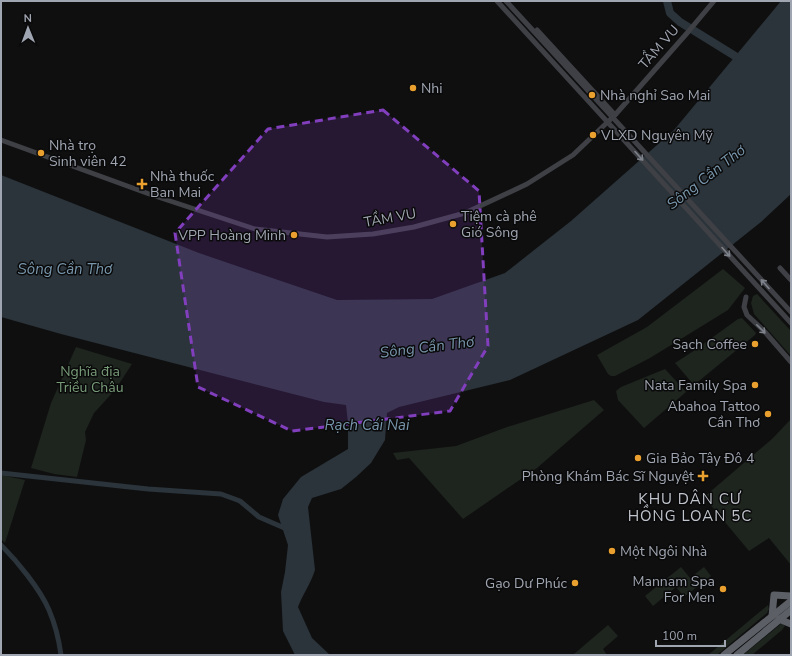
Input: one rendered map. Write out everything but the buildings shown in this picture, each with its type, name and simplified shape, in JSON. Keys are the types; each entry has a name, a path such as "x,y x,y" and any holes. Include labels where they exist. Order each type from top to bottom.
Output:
{"highway":[{"path":"772,616 774,595 791,596"},
{"path":"724,655 791,601"},
{"path":"737,655 791,610"},
{"path":"779,619 791,624"}],"main road":[{"path":"506,1 791,312"},
{"path":"510,1 616,115"},
{"name":"TẦM VU","path":"1,140 152,195 255,229 327,237 373,234 407,228 465,213 527,184 573,155 616,115 714,1"},
{"path":"497,2 496,5 606,124"},
{"path":"497,2 791,323"},
{"path":"780,268 791,280"},
{"path":"746,297 744,307 747,315 765,332 791,362"}],"highlighted area":[{"path":"383,110 479,191 488,346 450,411 292,431 198,387 175,233 268,129"}],"green space":[{"path":"723,269 745,288 728,310 650,358 615,376 608,374 597,355 647,327"},
{"path":"757,294 791,331 791,356 754,314 751,303 753,296"},
{"path":"742,318 756,333 755,335 694,385 675,363 738,319"},
{"name":"Nghĩa địa Triều Châu","path":"76,347 132,364 115,390 94,413 85,432 86,440 77,477 54,474 31,468 51,403"},
{"path":"665,369 686,392 644,428 618,400 616,391 621,387"},
{"path":"594,400 604,410 537,468 463,519 409,458 397,460 393,453 456,446 507,427"},
{"path":"791,419 791,565 769,538 749,551 704,497 772,439"},
{"path":"1,475 25,480 5,543 1,539"},
{"path":"681,567 690,578 704,567 711,576 684,597 676,587 653,606 645,596"},
{"path":"768,605 769,609 767,613 717,655 708,655"},
{"path":"782,623 785,626 782,630 752,655 743,655"},
{"path":"608,625 618,636 603,649 607,655 574,654"}],"water":[{"name":"Sông Cần Thơ","path":"781,1 791,1 791,194 761,222 638,320 510,380 399,407 387,413 385,440 371,463 341,489 312,498 308,507 315,570 298,607 312,638 330,655 295,655 283,631 281,592 288,545 278,515 283,499 301,477 348,449 346,405 324,402 1,317 1,175 199,253 337,300 432,299 505,273 571,221 674,130"}],"waterway":[{"path":"667,1 670,13 680,22 735,56"},
{"path":"1,473 148,489 221,494 240,501 259,517 289,530"},
{"path":"1,545 28,576 45,602 55,626 61,655"}],"place":[{"name":"Nhi","path":"413,88"},
{"name":"Nhà nghỉ Sao Mai","path":"592,95"},
{"name":"VLXD Nguyên Mỹ","path":"593,135"},
{"name":"Nhà trọ Sinh viên 42","path":"41,153"},
{"name":"Nhà thuốc Ban Mai","path":"142,184"},
{"name":"Tiệm cà phê Gió Sông","path":"453,224"},
{"name":"VPP Hoàng Minh","path":"294,235"},
{"name":"Sạch Coffee","path":"755,344"},
{"name":"Nata Family Spa","path":"755,385"},
{"name":"Abahoa Tattoo Cần Thơ","path":"768,414"},
{"name":"Gia Bảo Tây Đô 4","path":"638,458"},
{"name":"Phòng Khám Bác Sĩ Nguyệt","path":"703,476"},
{"name":"Một Ngôi Nhà","path":"612,551"},
{"name":"Gạo Dư Phúc","path":"575,583"},
{"name":"Mannam Spa For Men","path":"723,589"}],"district":[{"name":"KHU DÂN CƯ HỒNG LOAN 5C","path":"690,508"}],"water label":[{"name":"Rạch Cái Nai","path":"367,425"}]}
